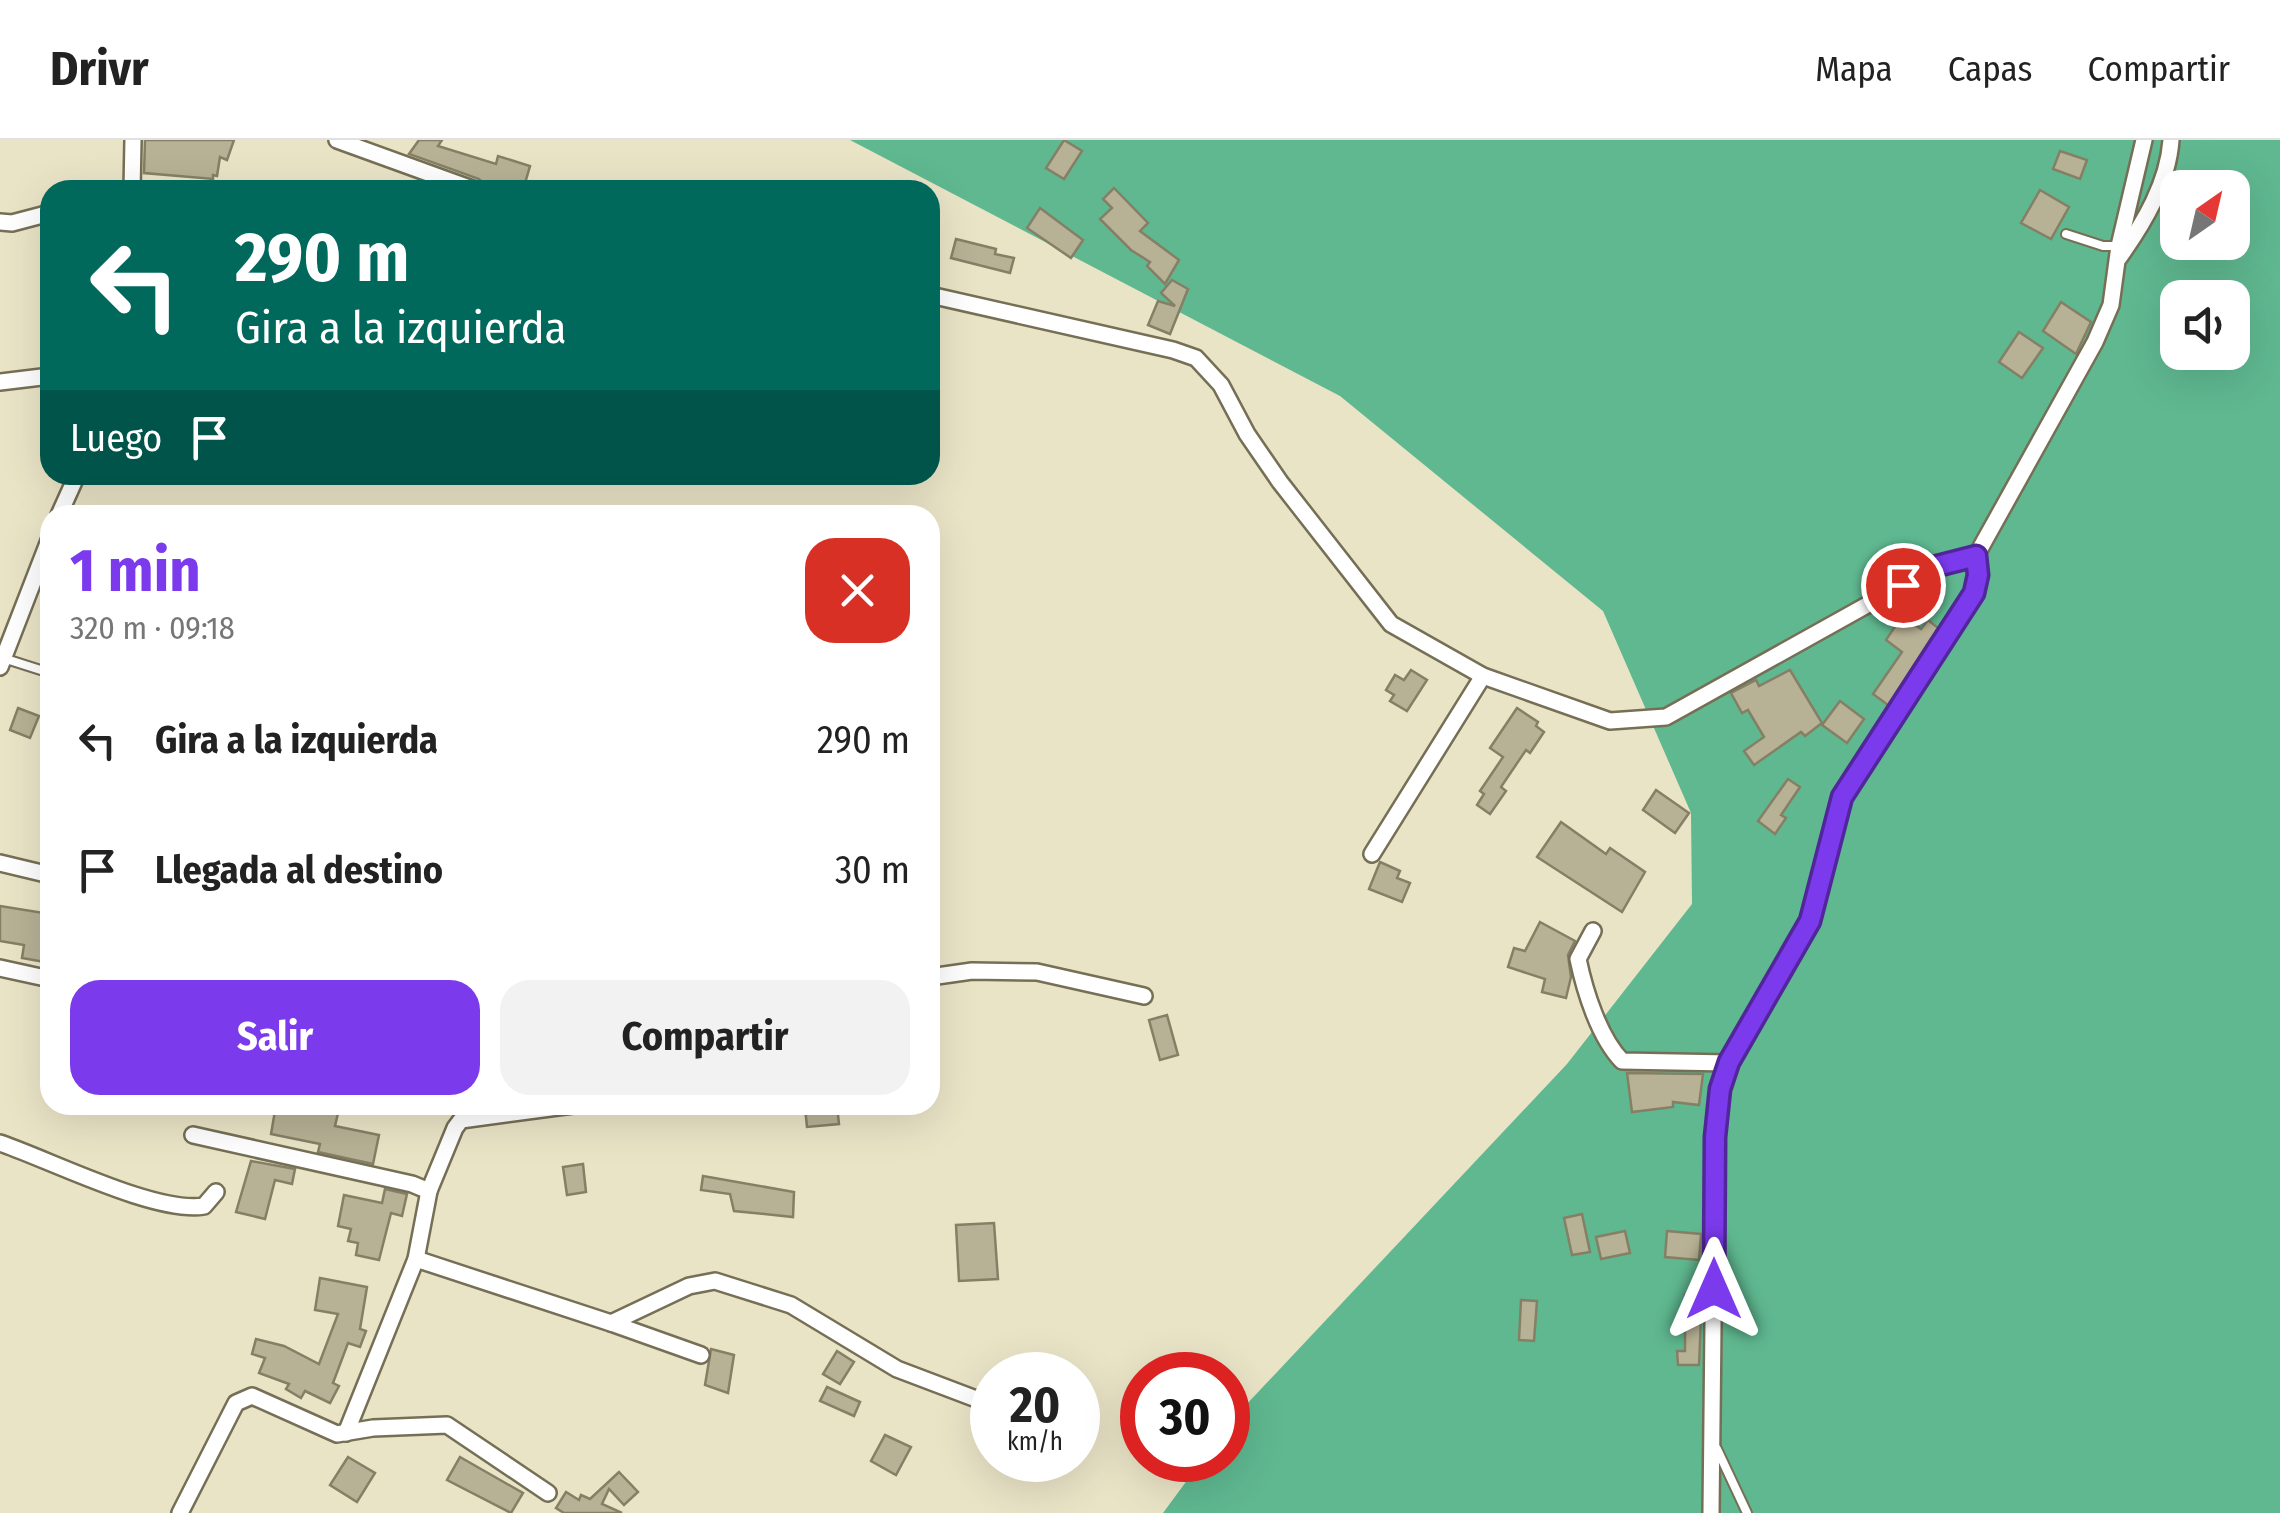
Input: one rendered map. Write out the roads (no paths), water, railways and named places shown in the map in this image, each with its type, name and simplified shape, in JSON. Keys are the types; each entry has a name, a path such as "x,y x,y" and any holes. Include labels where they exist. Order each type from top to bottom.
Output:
{"street":[{"path":"127,180 132,140"},
{"path":"338,140 448,180"},
{"path":"1711,1513 1715,1137 1720,1089 1729,1062 1810,921 1842,797 1974,593 1978,575 1976,556 2095,342 2111,305 2118,252 2144,140"},
{"path":"2118,252 2144,224 2170,158 2171,140"},
{"path":"0,222 40,216"},
{"path":"940,298 1196,358 1221,385 1247,434 1280,482 1391,624 1483,676 1610,721 1666,717 1937,566 1976,556"},
{"path":"0,382 40,377"},
{"path":"2,663 40,564"},
{"path":"1372,854 1483,676"},
{"path":"0,864 40,873"},
{"path":"1594,931 1578,959 1591,1002 1613,1052 1622,1061 1729,1062"},
{"path":"0,968 40,977"},
{"path":"940,976 1037,972 1144,996"},
{"path":"346,1434 416,1259 429,1191 461,1120 498,1115"},
{"path":"192,1136 429,1191"},
{"path":"0,1143 152,1200 190,1208 204,1206 216,1192"},
{"path":"416,1259 701,1356"},
{"path":"611,1323 689,1286 715,1281 792,1305 897,1370 970,1397"},
{"path":"180,1513 236,1403 252,1396 328,1432 346,1434 373,1428 447,1425 548,1493"}],"lane":[{"path":"2066,234 2118,252"},
{"path":"2,663 40,671"},
{"path":"1712,1440 1747,1513"}]}
